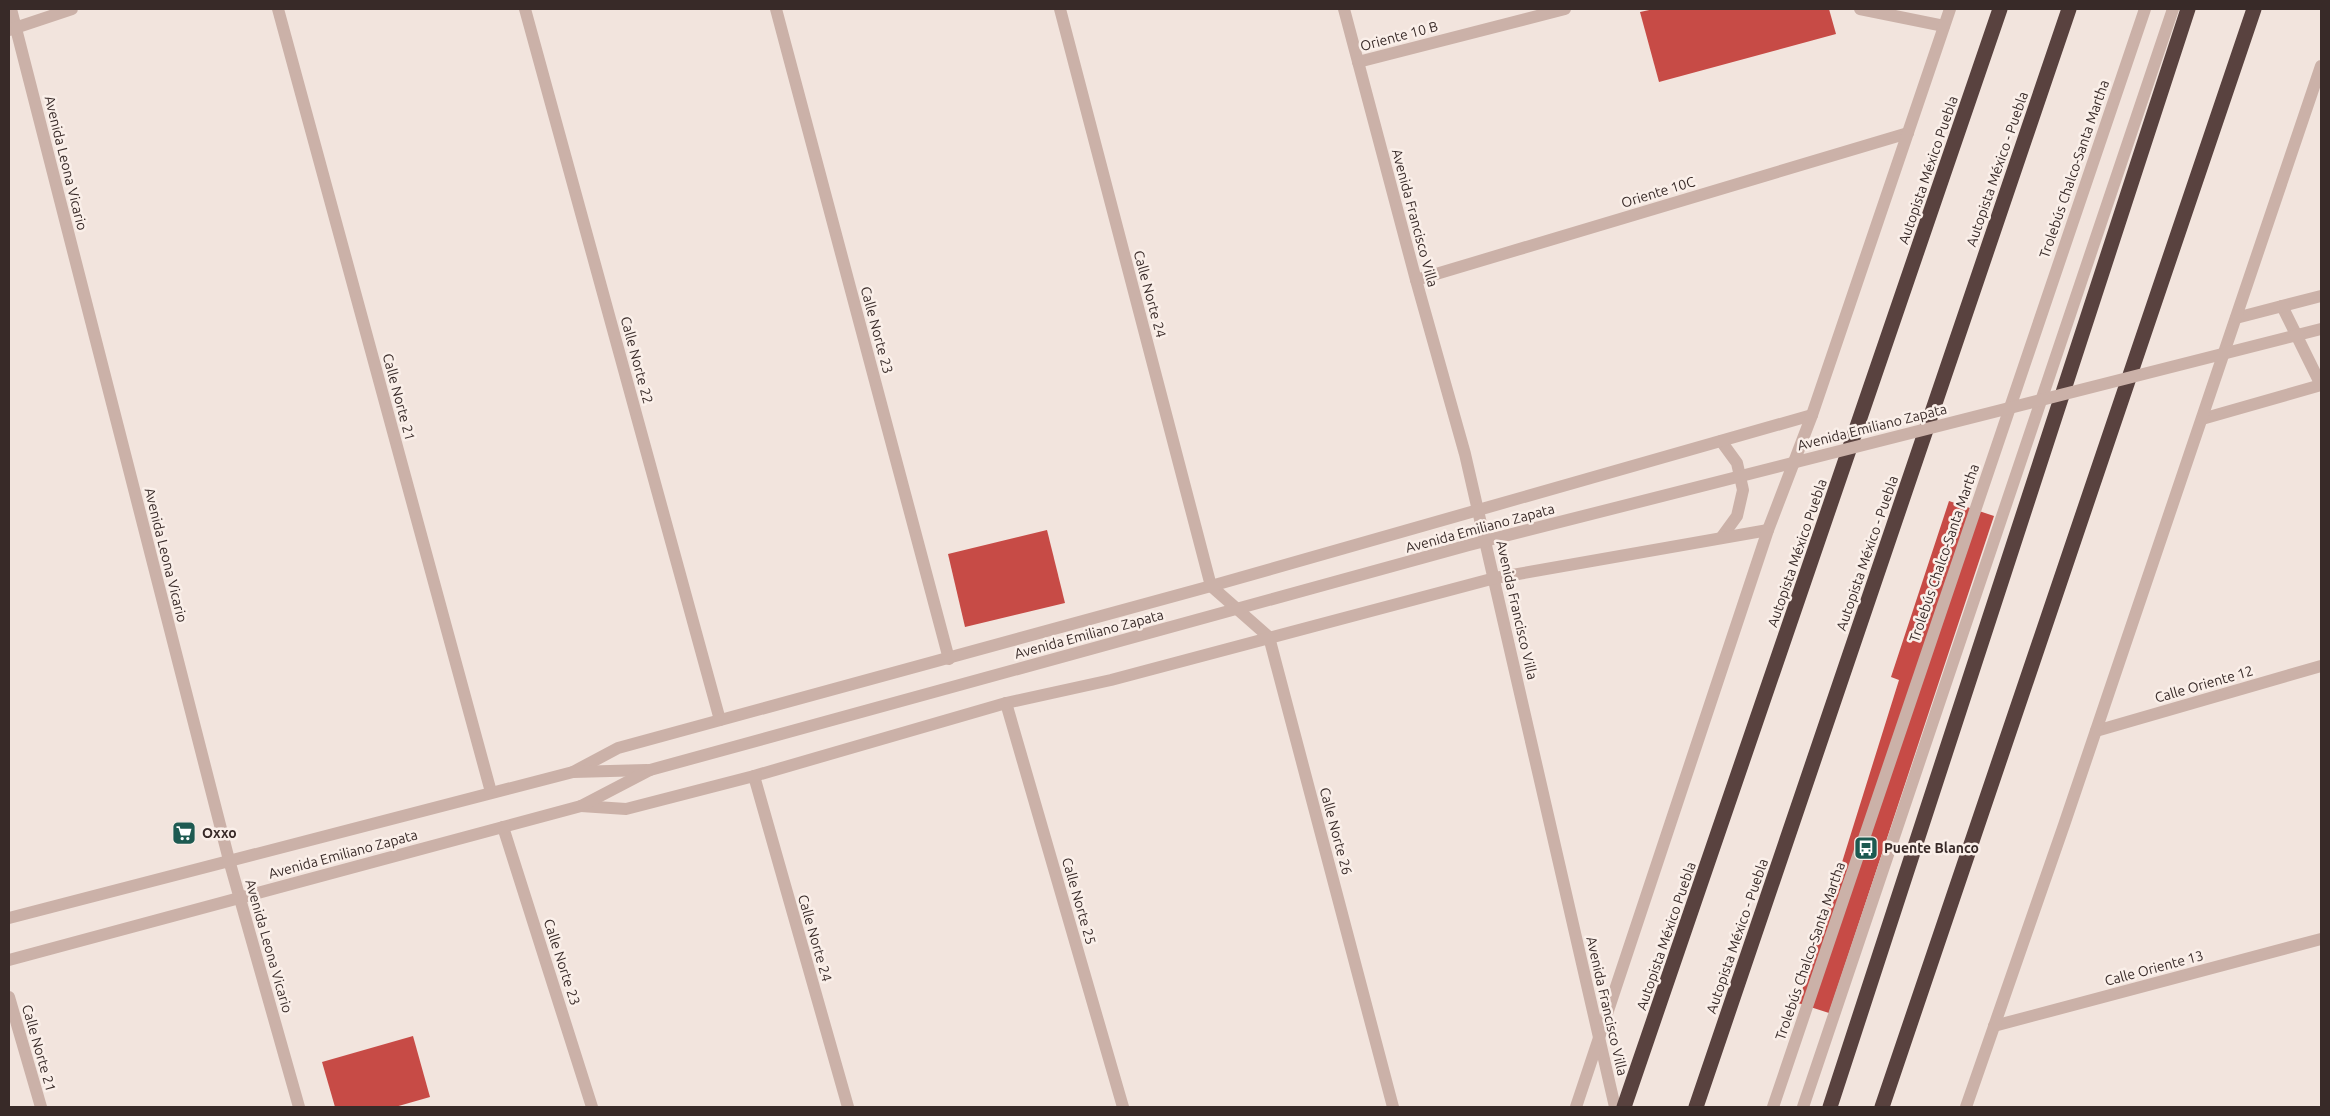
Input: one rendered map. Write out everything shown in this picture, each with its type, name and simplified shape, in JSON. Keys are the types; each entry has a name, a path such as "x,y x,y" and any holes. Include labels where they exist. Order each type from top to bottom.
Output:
{"highway":[{"name":"Autopista México Puebla","path":"1624,1107 2000,9"},
{"name":"Autopista México - Puebla","path":"1696,1107 2069,9"},
{"path":"1830,1107 2188,9"},
{"path":"1882,1107 2254,9"}],"street":[{"name":"Avenida Leona Vicario","path":"11,9 12,29 229,860 299,1107"},
{"path":"12,29 72,9"},
{"name":"Calle Norte 21","path":"278,9 492,792"},
{"name":"Calle Norte 22","path":"525,9 720,720"},
{"name":"Calle Norte 23","path":"776,9 949,659"},
{"name":"Calle Norte 24","path":"1060,9 1210,586"},
{"name":"Avenida Francisco Villa","path":"1344,9 1416,280 1466,454 1477,511 1496,578 1615,1107"},
{"name":"Oriente 10 B","path":"1358,62 1565,9"},
{"path":"1860,9 1944,26"},
{"path":"1576,1107 1768,530 1812,415 1950,9"},
{"name":"Trolebús Chalco-Santa Martha","path":"1773,1107 2145,9"},
{"path":"1803,1107 2173,9"},
{"path":"1966,1107 2096,731 2321,66"},
{"name":"Oriente 10C","path":"1416,280 1908,132"},
{"path":"2236,318 2321,296"},
{"path":"2202,419 2321,385 2282,306"},
{"name":"Avenida Emiliano Zapata","path":"9,960 581,806 650,770 1469,545 2321,329"},
{"path":"572,772 618,748 949,659 1812,415"},
{"path":"1720,538 1737,516 1743,490 1737,463 1721,441"},
{"path":"581,806 626,808 754,776 1006,703 1111,680 1496,578 1768,530"},
{"path":"1210,586 1269,637"},
{"name":"Calle Norte 26","path":"1269,637 1393,1107"},
{"name":"Calle Oriente 12","path":"2096,731 2321,666"},
{"name":"Calle Norte 25","path":"1006,703 1123,1107"},
{"name":"Avenida Emiliano Zapata","path":"9,918 572,772 650,770"},
{"name":"Calle Norte 24","path":"754,776 848,1107"},
{"name":"Calle Norte 23","path":"503,827 592,1107"},
{"name":"Calle Oriente 13","path":"1994,1026 2321,939"},
{"name":"Calle Norte 21","path":"9,997 41,1107"}],"building":[{"path":"1654,9 1829,9 1836,34 1659,82 1640,12"},
{"name":"Puente Blanco","path":"1949,501 1994,516 1829,1013 1798,1003 1899,680 1891,677"},
{"path":"1047,530 1065,603 965,627 948,554"},
{"path":"413,1036 430,1097 395,1107 335,1107 322,1062"}],"place":[{"name":"Oxxo","path":"184,833"},
{"name":"Puente Blanco","path":"1866,848"}]}
